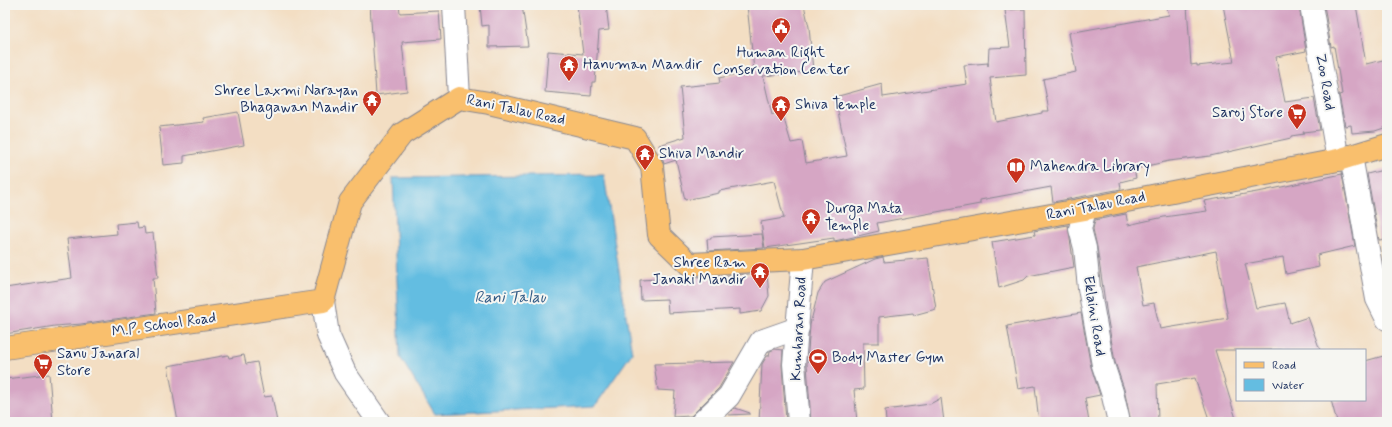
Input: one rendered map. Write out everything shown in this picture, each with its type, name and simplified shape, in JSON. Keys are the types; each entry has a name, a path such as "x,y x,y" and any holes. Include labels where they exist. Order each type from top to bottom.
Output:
{"main road":[{"name":"Rani Talau Road","path":"323,301 350,202 402,134 459,98 489,103 635,138 652,166 659,235 689,264 803,259 1085,209 1345,158 1387,145"},
{"name":"M.P. School Road","path":"5,348 323,301"}],"street":[{"path":"454,5 459,98"},
{"name":"Zoo Road","path":"1311,5 1377,299 1387,319"},
{"name":"Eklaini Road","path":"1085,209 1080,229 1085,248 1089,288 1103,365 1119,422"},
{"name":"Kumharan Road","path":"798,422 794,364 803,259"},
{"path":"323,301 328,335 345,373 379,422"},
{"path":"702,422 729,396 761,341 798,328"}],"water":[{"name":"Rani Talau","path":"604,175 632,353 595,406 435,414 400,357 393,178"}],"building":[{"path":"370,5 399,5 400,13 439,11 441,39 402,42 407,91 376,95"},
{"path":"480,5 522,5 528,46 489,47 489,25 482,26"},
{"name":"Hanuman Mandir","path":"577,5 606,5 609,30 599,31 595,82 592,82 591,96 545,92 548,51 583,54"},
{"path":"747,5 804,5 809,27 813,71 763,76 772,115 782,112 791,143 802,141 806,163 847,156 835,97 882,84 883,97 967,84 964,65 988,63 988,66 989,48 1010,47 1005,10 1025,9 1026,75 990,78 996,122 1042,113 1042,111 1049,111 1043,79 1076,72 1069,33 1169,15 1166,5 1187,5 1191,65 1197,64 1197,66 1234,62 1223,5 1299,5 1306,51 1276,57 1285,102 1314,98 1320,130 1303,132 1304,134 1291,136 1291,138 1210,156 1169,161 1134,169 1136,178 1120,182 1121,189 1053,202 1051,187 980,200 980,204 877,223 879,231 849,238 834,241 834,238 765,248 761,222 784,218 774,181 719,191 719,193 685,200 676,160 664,164 659,145 685,137 680,87 720,83 719,78 754,70"},
{"path":"1324,5 1356,5 1366,64 1387,59 1387,127 1375,131 1352,133 1351,125 1345,126 1339,95 1342,94 1334,46 1331,47"},
{"path":"238,112 244,145 184,156 184,163 163,165 159,127 204,122 203,118"},
{"path":"1387,169 1387,239 1379,240 1367,174"},
{"path":"1342,174 1355,246 1317,255 1319,267 1286,274 1283,257 1245,264 1256,308 1285,303 1290,323 1308,317 1320,349 1215,350 1237,422 1210,422 1195,378 1157,384 1158,422 1131,422 1124,389 1115,362 1093,229 1095,220 1126,214 1128,225 1164,217 1207,211 1204,201 1263,191","holes":["1216,251 1228,318 1160,329 1154,303 1143,305 1136,267"]},
{"path":"137,222 138,228 144,227 145,234 153,233 158,278 153,278 156,313 5,334 5,288 72,278 67,239 117,234 116,224"},
{"path":"1068,225 1074,267 1028,276 1024,280 999,288 992,242 1035,235 1034,231"},
{"path":"762,234 764,248 708,251 707,239 711,239 711,237"},
{"path":"883,257 884,262 928,258 936,309 914,315 913,313 879,317 879,343 863,343 864,389 854,390 857,422 811,422 807,364 810,325 818,293 825,282 875,259"},
{"path":"767,273 769,296 761,311 740,314 740,309 668,313 667,299 641,300 640,280"},
{"path":"1081,313 1091,367 1100,395 1085,398 1089,422 1039,422 1035,386 1018,389 1007,326"},
{"path":"775,349 783,350 782,365 786,422 759,422 762,364 767,356 769,356 770,351"},
{"path":"228,355 229,358 244,355 246,364 257,362 264,397 272,396 277,422 178,422 168,366"},
{"path":"1387,355 1387,419 1379,422 1337,422 1331,401 1366,401 1366,361"},
{"path":"734,362 719,388 691,416 673,417 675,391 658,390 654,364"},
{"path":"49,374 53,422 5,422 5,379"},
{"path":"941,398 944,422 886,422 885,410 930,404"},
{"path":"735,408 750,413 750,414 728,415"}],"place":[{"name":"Human Right Conservation Center","path":"781,44"},
{"name":"Hanuman Mandir","path":"569,82"},
{"name":"Shree Laxmi Narayan Bhagawan Mandir","path":"372,117"},
{"name":"Shiva Temple","path":"781,122"},
{"name":"Saroj Store","path":"1297,130"},
{"name":"Shiva Mandir","path":"645,171"},
{"name":"Mahendra Library","path":"1016,184"},
{"name":"Durga Mata Temple","path":"811,235"},
{"name":"Shree Ram Janaki Mandir","path":"760,289"},
{"name":"Body Master Gym","path":"818,375"},
{"name":"Sanu Janaral Store","path":"43,380"}]}
